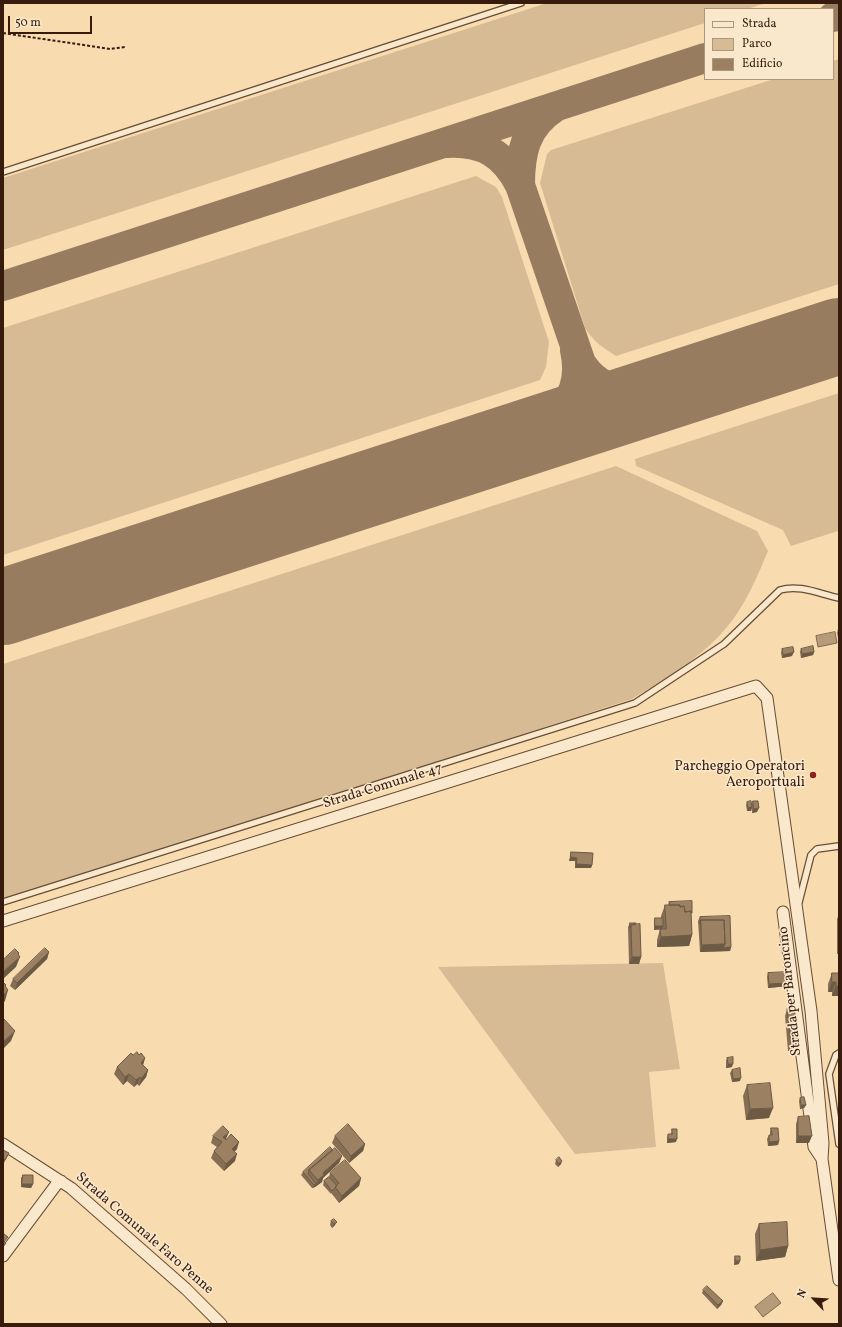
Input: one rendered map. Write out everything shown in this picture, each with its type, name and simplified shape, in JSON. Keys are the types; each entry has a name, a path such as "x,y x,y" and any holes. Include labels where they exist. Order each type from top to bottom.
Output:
{"street":[{"name":"Strada Comunale 47","path":"3,921 756,686 767,698"},
{"name":"Strada per Baroncino","path":"767,698 811,1011 823,1143 822,1160 839,1280"},
{"path":"783,912 814,1147 822,1160"},
{"name":"Strada Comunale Faro Penne","path":"3,1144 71,1188 180,1284 221,1324"},
{"path":"3,1256 56,1185 61,1181"}],"lane":[{"path":"3,172 520,3"},
{"path":"3,902 635,703 724,644 780,590 789,587 799,588 839,598"},
{"path":"797,910 811,855 817,849 839,846"},
{"path":"839,1053 836,1055 829,1074 839,1144"}],"path":[{"path":"3,34 110,49 125,47"}],"green space":[{"path":"547,3 766,3 750,8 704,8 704,23 3,250 3,178"},
{"path":"839,59 839,284 616,356 599,344 591,337 585,328 540,183 547,154 551,150 771,80 834,80 834,61"},
{"path":"476,176 496,187 502,197 549,342 546,367 540,380 3,555 3,328"},
{"path":"839,393 838,531 791,546 783,530 636,466 635,459"},
{"path":"616,466 757,531 768,551 747,597 737,614 710,645 685,665 632,699 3,901 3,664"},
{"path":"663,963 680,1069 649,1072 656,1147 575,1154 438,967"}],"shaded area":[{"path":"835,632 837,643 818,647 816,636"},
{"path":"773,1293 781,1303 763,1317 755,1307"}],"building":[{"path":"813,646 814,652 802,654 801,649"},
{"path":"793,647 794,652 783,655 782,649"},
{"path":"751,801 752,807 748,808 747,802"},
{"path":"753,801 758,801 759,808 754,809"},
{"path":"571,852 593,853 592,865 576,864 577,858 571,857"},
{"path":"692,901 692,913 691,911 685,912 684,906 680,907 680,905 670,905 669,902"},
{"path":"665,905 680,905 680,907 684,906 685,912 691,911 692,935 661,937 660,929 666,929"},
{"path":"730,916 731,947 723,948 725,944 724,920 701,920 700,924 700,917"},
{"path":"655,918 663,918 663,926 655,926"},
{"path":"701,920 724,920 725,944 702,945"},
{"path":"630,923 636,924 631,925 630,928"},
{"path":"640,924 641,957 632,957 631,925"},
{"path":"45,948 49,952 17,983 13,979"},
{"path":"15,949 19,953 18,954 20,957 3,972 3,960"},
{"path":"787,972 789,983 769,984 768,973"},
{"path":"832,973 839,973 839,986 836,986 836,982 832,982"},
{"path":"3,982 8,990 3,996"},
{"path":"794,1007 799,1042 791,1044 787,1009"},
{"path":"3,1018 15,1031 3,1042"},
{"path":"137,1052 139,1055 141,1053 145,1058 141,1063 148,1070 141,1079 140,1077 136,1080 129,1074 125,1077 117,1067 131,1053 133,1055"},
{"path":"733,1057 733,1064 728,1064 727,1058"},
{"path":"740,1068 741,1078 733,1079 732,1070"},
{"path":"770,1083 773,1108 750,1109 747,1085"},
{"path":"804,1097 806,1105 801,1105 800,1098"},
{"path":"809,1116 812,1136 798,1136 798,1117"},
{"path":"348,1124 365,1144 351,1156 335,1136"},
{"path":"223,1126 229,1132 223,1137 226,1140 231,1134 239,1142 232,1149 237,1154 226,1164 214,1151 222,1142 213,1136"},
{"path":"771,1128 778,1128 779,1141 769,1142 769,1135 772,1135"},
{"path":"672,1129 677,1129 677,1139 668,1139 668,1134 672,1134"},
{"path":"330,1147 333,1150 309,1170 308,1174 316,1184 314,1185 303,1172"},
{"path":"335,1148 342,1156 323,1173 324,1175 318,1180 309,1170"},
{"path":"3,1150 9,1153 5,1160 3,1159"},
{"path":"559,1157 562,1161 559,1164 556,1160"},
{"path":"345,1160 361,1178 342,1196 335,1187 339,1183 330,1173"},
{"path":"23,1175 33,1175 33,1184 22,1184"},
{"path":"329,1177 337,1186 332,1191 324,1181"},
{"path":"334,1219 337,1222 334,1224 331,1221"},
{"path":"787,1222 788,1246 760,1250 759,1224"},
{"path":"4,1234 8,1237 4,1242 6,1243 3,1247 3,1235"},
{"path":"735,1256 740,1256 740,1261 736,1261"},
{"path":"707,1286 723,1301 718,1305 703,1290"}],"taxiway":[{"path":"834,17 839,15"},
{"path":"3,286 704,58"},
{"path":"554,108 544,115 530,132 521,162 520,185 581,363 590,375 601,383 612,388 637,392 678,388"},
{"path":"447,143 471,144 482,147 491,152 507,165 520,185"},
{"path":"507,444 550,419 570,398 575,385 577,369 575,350"}],"runway":[{"path":"3,607 839,336"}],"place":[{"name":"Parcheggio Operatori Aeroportuali","path":"813,775"}]}
